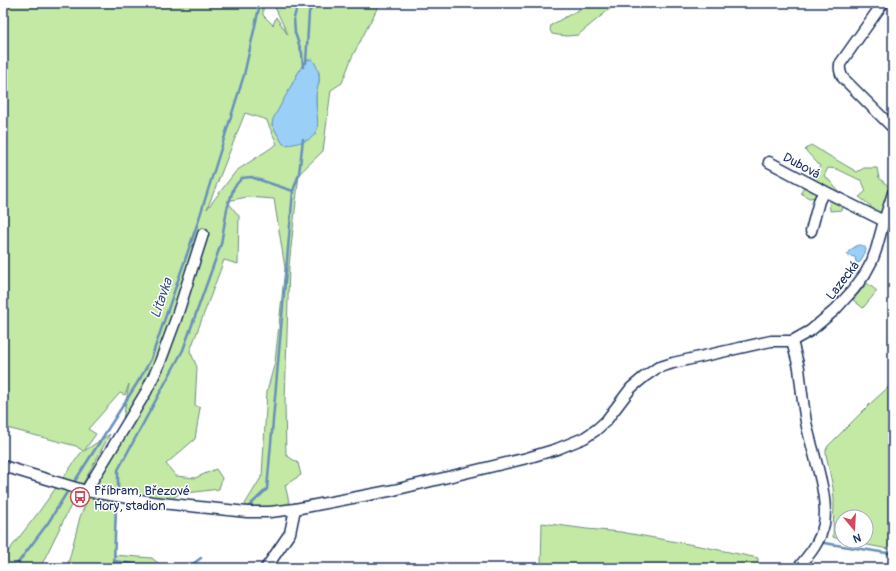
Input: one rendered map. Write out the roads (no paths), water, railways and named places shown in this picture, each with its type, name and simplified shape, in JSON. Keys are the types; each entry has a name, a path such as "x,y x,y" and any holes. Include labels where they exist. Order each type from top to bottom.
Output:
{"street":[{"path":"883,3 840,64 839,69 843,78 893,128"},
{"name":"Dubová","path":"769,162 884,221"},
{"name":"Dubová","path":"811,231 819,201 824,191"},
{"name":"Lazecká","path":"792,341 810,331 835,310 865,274 872,262 893,193"},
{"path":"82,490 146,392 159,365 176,319 203,234"},
{"path":"3,466 82,490 152,502 247,512 270,512 295,509 394,490 527,458 558,449 584,438 596,430 606,420 631,388 658,368 673,363 770,341 792,341 798,366 806,422 823,492 825,513 824,524 819,539 815,547 798,568"},
{"path":"266,568 290,533 295,509"}],"water":[{"path":"312,59 319,73 316,97 317,130 309,139 302,142 288,145 283,144 272,125 273,119 303,64 307,60"},
{"path":"858,245 864,246 866,250 859,263 856,262 855,257 848,256 847,254"}],"waterway":[{"name":"Litavka","path":"73,484 151,359 198,222 244,75 259,3"},
{"path":"298,3 294,18 295,33 302,53 303,67"},
{"path":"306,63 309,12 315,3"},
{"path":"118,489 118,470 183,350 221,244 227,209 234,187 242,178 251,177 293,191 299,174 303,139"},
{"path":"248,507 267,489 293,191"},
{"name":"Litavka","path":"14,568 48,523 69,489"},
{"path":"114,568 116,504"},
{"path":"824,543 893,554"},
{"path":"184,568 187,568 201,558"},
{"path":"114,561 159,568"}],"place":[{"name":"Příbram, Březové Hory, stadion","path":"80,497"}]}
